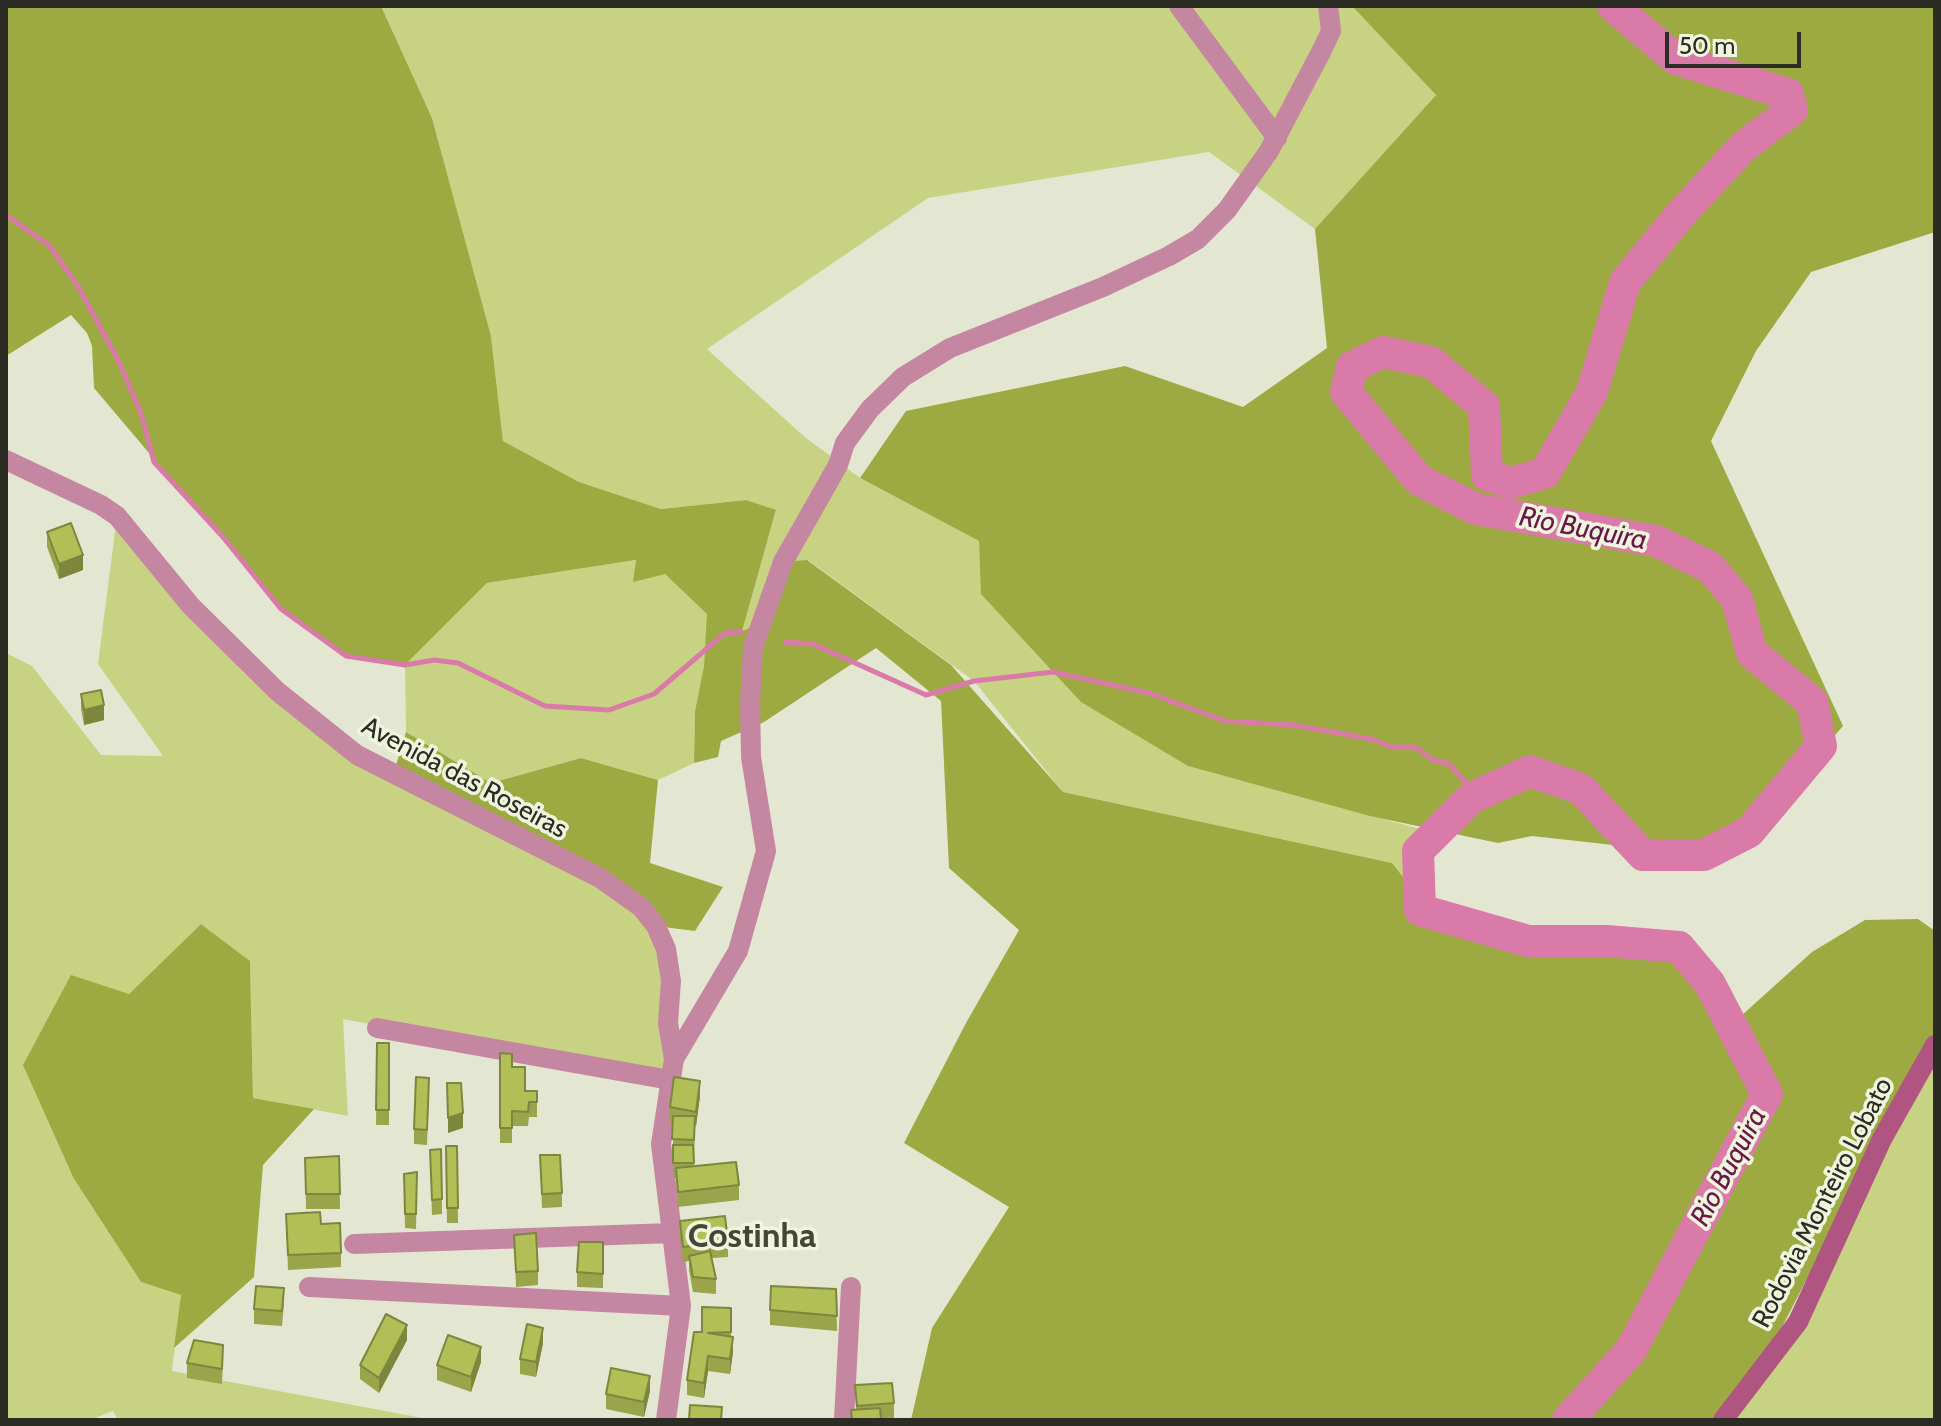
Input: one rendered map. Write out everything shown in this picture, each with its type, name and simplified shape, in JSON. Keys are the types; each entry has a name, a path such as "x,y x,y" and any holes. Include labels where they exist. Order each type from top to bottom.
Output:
{"main road":[{"name":"Rodovia Monteiro Lobato","path":"1723,1420 1798,1322 1882,1139 1935,1045"}],"street":[{"path":"1179,6 1277,138"},
{"path":"666,1420 681,1306 661,1144 674,1059 738,951 766,851 751,757 753,647 783,562 838,465 845,443 870,409 903,377 950,348 1103,287 1198,239 1227,210 1277,138 1331,31 1328,6"},
{"name":"Avenida das Roseiras","path":"6,460 89,499 117,516 191,606 223,638 277,691 357,755 600,878 641,907 656,926 666,949 671,981 668,1023 674,1059"},
{"path":"377,1028 670,1080"},
{"path":"354,1244 672,1233"},
{"path":"309,1287 681,1306"},
{"path":"844,1420 851,1287"}],"green space":[{"path":"6,6 381,6 432,118 491,336 503,441 579,482 661,509 746,500 776,510 742,631 761,624 783,562 807,560 951,665 1063,792 1392,863 1431,913 1528,941 1606,941 1679,947 1698,970 1731,1025 1812,952 1865,920 1918,919 1935,931 1935,1045 1749,1391 1715,1420 911,1420 932,1328 1009,1207 904,1143 966,1023 1019,930 949,868 941,701 876,648 764,722 721,741 718,757 694,763 695,711 704,666 707,614 665,574 633,582 636,560 487,583 405,665 346,656 281,609 94,388 92,346 87,333 71,315 6,356"},
{"path":"381,6 1352,6 1436,95 1315,229 1209,152 928,198 707,349 806,438 860,478 979,541 982,594 1188,766 1435,833 1418,851 1420,910 1392,863 1063,792 974,681 808,560 761,625 741,632 776,511 746,500 661,509 579,482 503,441 491,336 432,118"},
{"path":"1352,6 1935,6 1935,232 1811,272 1756,351 1711,441 1843,726 1749,832 1704,855 1532,836 1498,843 1370,816 1188,766 1081,702 981,594 979,541 860,478 906,411 1125,366 1243,407 1327,348 1315,229 1436,95"},
{"path":"117,516 277,691 357,755 600,878 656,926 670,1080 343,1019 348,1116 253,1098 250,961 201,924 129,994 74,1179 141,1282 181,1295 172,1371 433,1420 118,1420 113,1411 90,1420 6,1420 6,653 32,666 101,755 163,756 98,664"},
{"path":"637,560 665,574 708,614 704,666 695,711 694,763 658,780 581,758 491,783 406,732 405,665 487,583"},
{"path":"406,732 491,783 581,758 658,780 650,863 723,887 695,931 656,926 641,907 393,775"},
{"path":"201,924 250,961 253,1098 314,1109 263,1165 254,1277 174,1348 181,1295 141,1282 74,1179 23,1065 71,975 129,994"},
{"path":"1935,1045 1935,1420 1715,1420 1749,1390"}],"building":[{"path":"71,523 83,555 59,564 47,532"},
{"path":"101,690 104,705 84,710 81,694"},
{"path":"377,1043 389,1043 389,1110 376,1110"},
{"path":"500,1053 512,1054 512,1067 525,1067 525,1091 537,1091 537,1102 529,1102 528,1112 512,1111 512,1128 500,1128"},
{"path":"416,1077 429,1078 427,1130 414,1129"},
{"path":"674,1077 700,1081 696,1112 670,1107"},
{"path":"447,1083 461,1083 463,1113 448,1118"},
{"path":"673,1116 695,1116 694,1140 672,1139"},
{"path":"673,1145 693,1145 694,1163 673,1163"},
{"path":"446,1146 457,1146 458,1208 447,1208"},
{"path":"441,1149 442,1199 432,1200 430,1150"},
{"path":"540,1155 560,1155 562,1193 542,1194"},
{"path":"339,1156 340,1194 306,1194 305,1158"},
{"path":"736,1162 739,1185 678,1192 676,1168"},
{"path":"417,1172 416,1214 405,1214 404,1174"},
{"path":"320,1212 321,1224 340,1223 341,1253 288,1255 286,1214"},
{"path":"725,1216 728,1242 683,1247 680,1221"},
{"path":"536,1233 538,1271 516,1272 514,1235"},
{"path":"579,1242 603,1242 603,1274 577,1272"},
{"path":"710,1251 716,1279 693,1277 689,1256"},
{"path":"256,1286 284,1288 282,1311 254,1309"},
{"path":"771,1286 836,1289 837,1316 770,1310"},
{"path":"702,1307 731,1308 731,1332 708,1333 733,1337 730,1359 708,1356 704,1383 687,1380 694,1332 702,1332"},
{"path":"386,1314 407,1325 379,1378 360,1365"},
{"path":"527,1324 543,1328 536,1362 520,1359"},
{"path":"448,1335 481,1347 471,1377 437,1365"},
{"path":"194,1340 223,1345 222,1369 187,1363"},
{"path":"611,1368 650,1376 644,1402 606,1394"},
{"path":"892,1383 894,1403 857,1406 855,1385"},
{"path":"690,1405 722,1407 721,1420 689,1420"},
{"path":"880,1408 881,1420 852,1420 851,1410"}],"waterway":[{"name":"Rio Buquira","path":"1568,1420 1631,1350 1767,1094 1710,984 1679,947 1606,941 1528,941 1420,910 1418,851 1471,798 1530,771 1581,789 1643,855 1704,855 1749,832 1821,746 1812,702 1752,653 1737,599 1710,567 1656,541 1476,509 1419,480 1346,392 1352,367 1383,352 1431,362 1484,406 1487,475 1511,483 1545,473 1592,392 1625,282 1680,215 1743,147 1792,110 1788,94 1676,59 1613,6"},
{"path":"6,215 50,246 79,288 119,362 141,413 154,462 223,537 281,609 346,656 405,665 434,660 458,663 545,706 609,710 654,694 725,633 741,632"},
{"path":"785,642 813,644 926,695 974,681 1053,672 1149,693 1225,721 1294,725 1371,739 1392,747 1416,747 1433,760 1449,764 1467,784 1471,798"}],"district":[{"name":"Costinha","path":"752,1237"}]}
